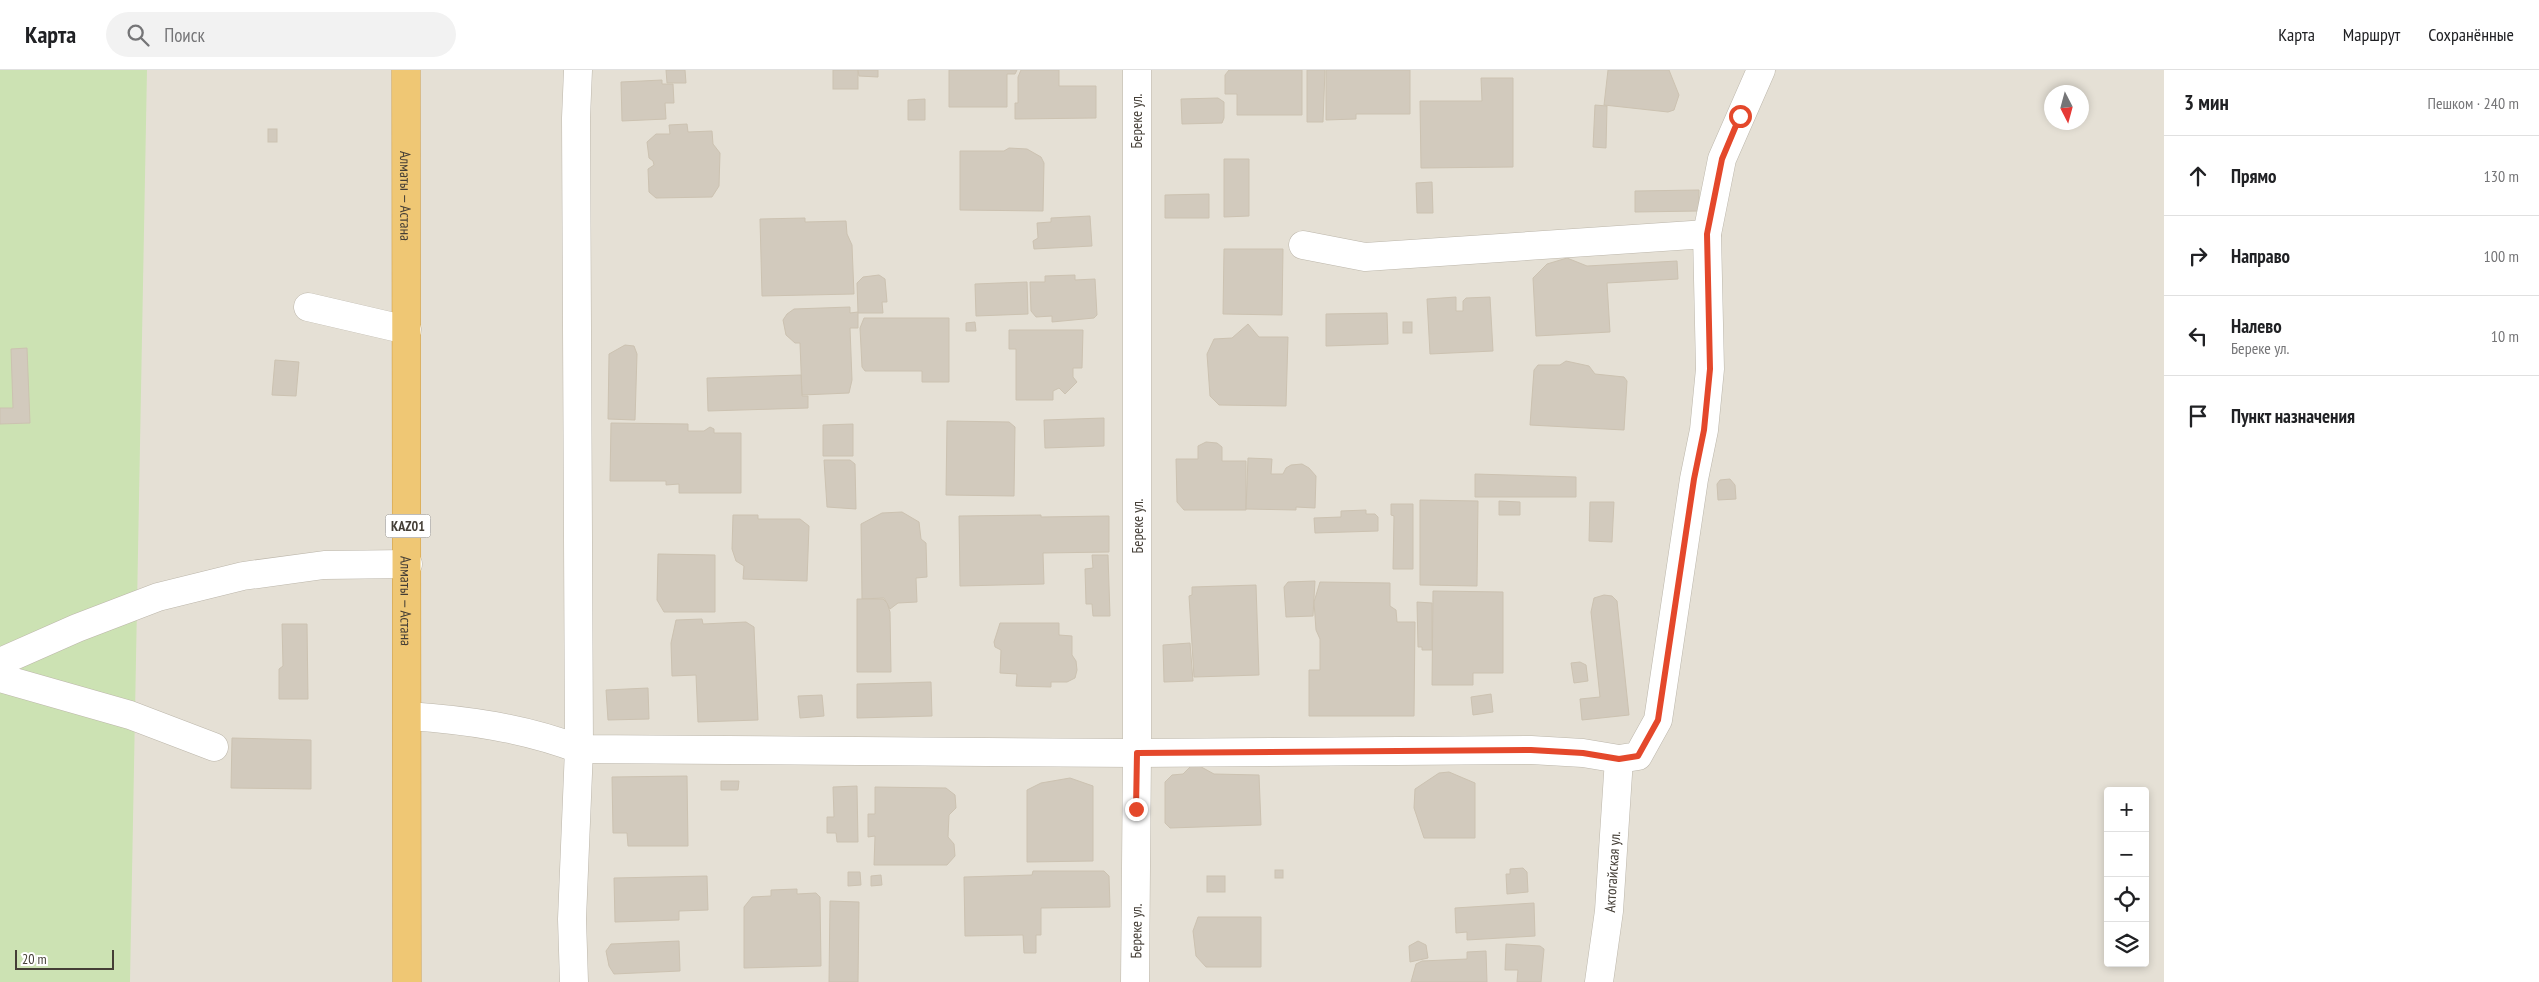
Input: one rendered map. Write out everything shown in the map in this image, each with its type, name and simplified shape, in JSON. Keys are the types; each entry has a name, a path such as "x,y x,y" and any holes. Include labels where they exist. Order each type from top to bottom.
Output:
{"highway":[{"name":"Алматы — Астана","path":"406,70 408,982"}],"street":[{"path":"574,982 572,919 579,748 576,118 578,70"},
{"name":"Береке ул.","path":"1134,982 1137,753 1137,70"},
{"path":"408,716 461,720 508,728 579,748 1137,753 1531,750 1583,753 1619,759 1638,756 1658,720 1694,479 1705,421 1710,369 1707,234 1722,159 1761,70"},
{"path":"1303,245 1365,257 1707,234"},
{"path":"308,307 407,330"},
{"path":"0,662 77,628 158,597 244,576 324,565 408,564"},
{"path":"0,678 130,715 214,747"},
{"name":"Актогайская ул.","path":"1599,982 1609,911 1619,759"}],"shaded area":[{"path":"97,70 2164,70 2164,982 125,982"}],"green space":[{"path":"0,70 147,70 130,982 0,982"}],"building":[{"path":"666,70 685,70 686,83 667,83"},
{"path":"833,70 858,70 858,89 833,89"},
{"path":"858,70 878,70 878,77 859,76"},
{"path":"949,70 1017,70 1015,74 1007,74 1007,107 949,107"},
{"path":"1021,70 1059,70 1059,86 1096,86 1096,118 1015,119 1015,103 1018,103 1018,77"},
{"path":"1229,70 1302,70 1302,115 1237,115 1237,94 1225,94 1225,75"},
{"path":"1307,70 1325,70 1323,122 1307,122"},
{"path":"1326,70 1410,70 1410,114 1356,114 1356,119 1326,120"},
{"path":"1608,70 1669,70 1679,95 1674,110 1668,112 1604,105"},
{"path":"1481,78 1513,78 1513,167 1421,168 1420,101 1482,101"},
{"path":"662,80 662,84 673,84 674,103 665,103 666,119 622,121 621,82"},
{"path":"1218,98 1224,102 1224,118 1222,123 1182,124 1181,99"},
{"path":"925,99 925,120 908,120 908,100"},
{"path":"1595,105 1607,106 1606,148 1593,147"},
{"path":"687,124 688,132 712,131 713,144 720,153 719,186 712,197 656,198 649,192 648,169 654,165 653,161 649,158 647,142 656,134 670,134 669,125"},
{"path":"268,129 277,129 277,142 268,142"},
{"path":"1009,148 1027,149 1041,157 1044,163 1043,211 960,210 960,151 1004,151"},
{"path":"1224,159 1249,159 1249,216 1224,217"},
{"path":"1432,182 1433,213 1417,213 1416,183"},
{"path":"1699,190 1699,211 1635,212 1635,191"},
{"path":"1209,194 1209,218 1165,218 1165,195"},
{"path":"1090,216 1092,246 1034,249 1033,241 1038,238 1037,223 1051,222 1051,218"},
{"path":"805,218 805,222 846,221 847,234 852,245 854,294 762,296 760,219"},
{"path":"1224,249 1283,249 1282,315 1223,314"},
{"path":"1567,258 1587,266 1677,261 1678,279 1607,283 1610,332 1536,336 1533,278 1547,264"},
{"path":"879,275 885,279 887,302 882,302 883,313 858,313 857,283 863,277"},
{"path":"1075,275 1075,280 1095,279 1097,315 1094,318 1052,322 1052,316 1036,317 1031,311 1030,282 1045,282 1045,276"},
{"path":"1027,282 1028,314 976,316 975,284"},
{"path":"1456,297 1456,311 1463,311 1463,301 1466,298 1490,297 1493,351 1430,354 1427,299"},
{"path":"850,307 850,313 858,312 858,328 850,328 852,380 849,393 802,395 800,343 795,343 786,335 783,320 794,309"},
{"path":"1387,313 1388,344 1326,346 1326,314"},
{"path":"864,318 949,318 949,382 922,382 922,371 865,371 862,367 860,328"},
{"path":"975,322 976,331 966,331 966,323"},
{"path":"1403,322 1412,322 1412,333 1403,333"},
{"path":"1248,324 1259,337 1288,337 1286,406 1219,405 1210,396 1207,354 1214,339 1232,338"},
{"path":"1009,330 1083,330 1082,368 1073,368 1073,377 1077,382 1065,394 1059,388 1053,391 1053,400 1016,400 1016,349 1009,349"},
{"path":"625,345 634,346 637,354 635,420 608,419 609,354"},
{"path":"27,348 30,423 0,424 0,408 13,408 11,349"},
{"path":"275,360 299,362 296,396 272,395"},
{"path":"1566,361 1589,366 1595,374 1624,377 1627,381 1624,430 1530,425 1534,370 1538,365 1560,365"},
{"path":"801,375 802,396 808,396 808,408 708,411 707,378"},
{"path":"1104,418 1104,446 1045,448 1044,420"},
{"path":"947,421 1009,422 1015,427 1014,496 946,495"},
{"path":"611,423 688,424 688,431 704,431 710,427 714,429 714,433 741,433 741,493 679,493 679,484 666,485 666,481 610,481"},
{"path":"853,424 853,456 823,456 823,425"},
{"path":"1206,442 1217,443 1222,447 1222,461 1246,461 1246,510 1184,510 1177,502 1176,459 1198,459 1198,446"},
{"path":"1248,458 1272,459 1271,474 1283,474 1286,468 1291,465 1302,464 1309,468 1316,476 1315,508 1296,507 1296,510 1246,509"},
{"path":"824,460 850,460 855,464 856,509 827,507"},
{"path":"1475,474 1576,477 1576,497 1475,497"},
{"path":"1730,479 1735,485 1736,499 1718,500 1717,484 1720,480"},
{"path":"1420,500 1478,501 1477,586 1420,585"},
{"path":"1499,501 1520,502 1520,515 1499,515"},
{"path":"1590,502 1614,502 1612,542 1589,541"},
{"path":"1391,504 1413,504 1413,569 1393,569 1394,516 1391,515"},
{"path":"1366,510 1366,514 1375,514 1378,517 1378,531 1315,533 1314,518 1341,517 1341,511"},
{"path":"902,512 919,522 921,539 926,543 927,577 916,578 917,602 898,603 890,609 884,598 862,599 861,524 882,513"},
{"path":"733,515 758,515 758,519 800,519 809,526 807,581 743,579 744,566 736,561 732,549"},
{"path":"1041,515 1041,517 1109,516 1109,552 1043,553 1044,584 960,586 959,516"},
{"path":"658,554 715,555 715,612 664,612 657,600"},
{"path":"1092,555 1108,555 1110,616 1093,616 1092,604 1086,604 1085,569 1093,568"},
{"path":"1315,581 1313,616 1286,617 1284,587 1288,582"},
{"path":"1320,582 1390,583 1390,606 1396,610 1397,622 1415,622 1414,716 1309,716 1309,670 1320,670 1320,639 1316,630 1314,602"},
{"path":"1256,585 1259,675 1194,677 1189,596 1192,595 1192,587"},
{"path":"1433,591 1503,592 1503,673 1473,673 1473,685 1432,685"},
{"path":"1604,595 1612,596 1617,601 1629,715 1582,720 1580,699 1600,697 1591,612 1594,598"},
{"path":"857,599 883,599 887,603 890,612 891,672 857,672"},
{"path":"1417,602 1432,603 1432,650 1422,650 1422,647 1418,647"},
{"path":"702,619 703,624 746,622 754,627 758,720 698,722 696,675 672,676 671,643 676,620"},
{"path":"1000,623 1059,623 1059,635 1072,636 1072,655 1076,661 1077,670 1075,678 1067,682 1051,682 1051,687 1016,686 1017,674 1000,673 1001,650 995,647 994,642"},
{"path":"282,624 307,624 308,699 279,699 279,669 283,666"},
{"path":"1190,643 1193,681 1164,682 1163,645"},
{"path":"1580,662 1586,665 1588,681 1574,683 1571,663"},
{"path":"931,682 932,716 857,718 857,684"},
{"path":"648,688 649,719 608,720 606,690"},
{"path":"1491,694 1493,712 1473,715 1471,697"},
{"path":"822,695 824,716 800,718 798,696"},
{"path":"232,738 311,740 311,789 231,788"},
{"path":"1194,763 1214,774 1259,775 1261,825 1170,828 1165,823 1165,782 1172,775 1183,774"},
{"path":"1449,772 1475,783 1475,838 1424,838 1414,808 1415,789 1439,773"},
{"path":"687,776 688,846 628,846 627,833 613,833 612,777"},
{"path":"1070,778 1093,786 1093,861 1027,862 1027,790 1041,783"},
{"path":"721,781 739,781 738,790 721,790"},
{"path":"857,786 858,842 837,842 836,833 827,833 827,817 834,817 833,787"},
{"path":"875,787 946,788 955,795 956,808 949,815 948,837 954,844 955,856 947,865 874,865 875,836 868,837 868,814 875,814"},
{"path":"1523,868 1527,872 1528,892 1507,894 1506,874 1510,874 1510,869"},
{"path":"1275,870 1283,870 1283,878 1275,878"},
{"path":"1033,871 1104,871 1109,876 1110,907 1041,908 1041,935 1036,935 1036,953 1024,953 1023,935 965,936 964,877 1032,875"},
{"path":"848,872 860,872 861,885 848,886"},
{"path":"881,875 882,885 871,886 871,876"},
{"path":"707,876 708,910 679,911 679,920 615,922 614,878"},
{"path":"1207,876 1225,876 1225,892 1207,892"},
{"path":"797,889 797,894 816,893 820,897 821,966 744,968 744,907 752,897 771,896 771,890"},
{"path":"830,901 859,902 858,982 829,982"},
{"path":"1534,903 1535,936 1467,940 1467,932 1456,933 1455,908"},
{"path":"1198,917 1261,917 1261,967 1206,967 1196,956 1193,931"},
{"path":"679,941 680,971 614,974 609,966 606,951 611,944"},
{"path":"1418,941 1426,945 1428,958 1410,962 1409,946"},
{"path":"1506,944 1540,946 1544,949 1541,982 1517,982 1518,970 1505,970"},
{"path":"1486,951 1487,982 1411,982 1416,964 1422,961 1467,959 1467,952"}],"route":[{"path":"1136,809 1137,753 1329,750 1531,750 1583,753 1619,759 1638,756 1658,720 1694,479 1704,430 1710,369 1707,234 1715,202 1722,159 1740,116"}]}
